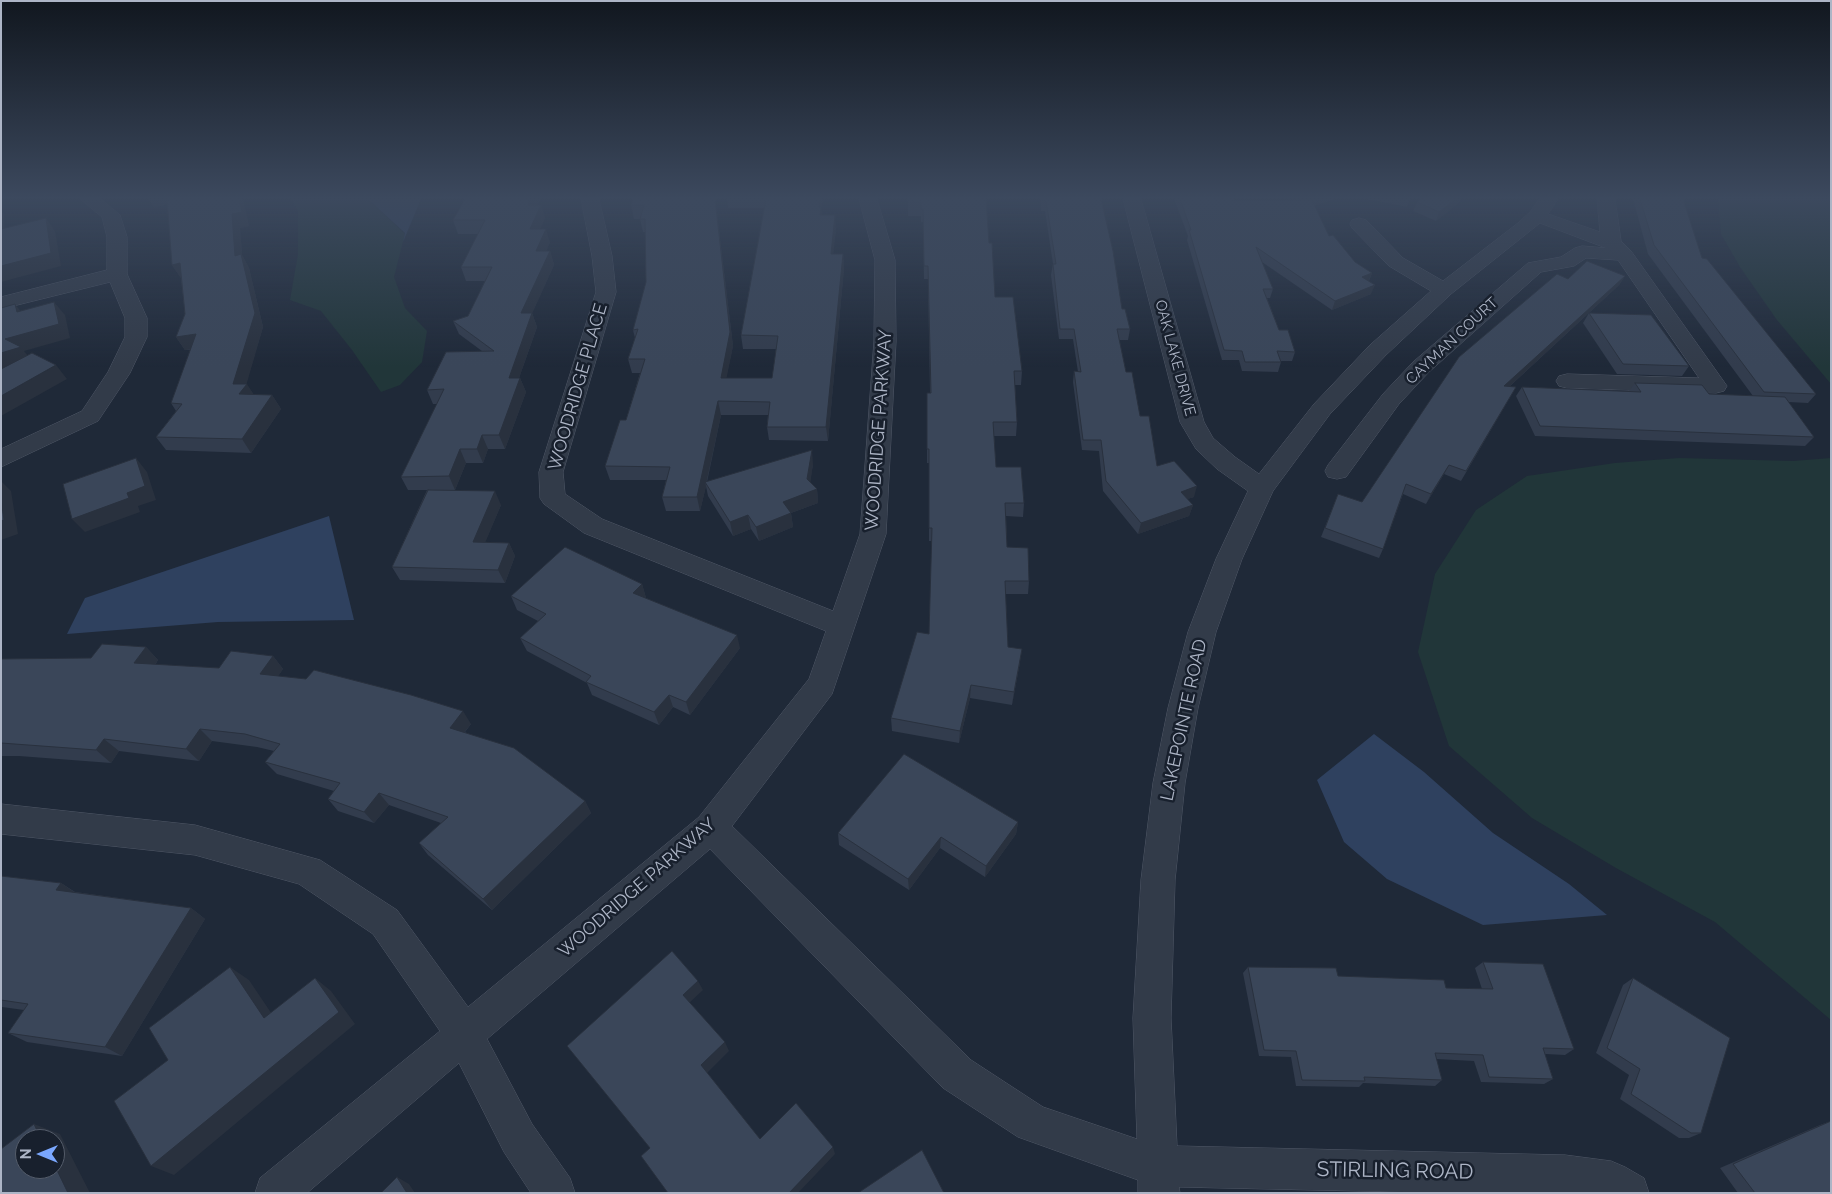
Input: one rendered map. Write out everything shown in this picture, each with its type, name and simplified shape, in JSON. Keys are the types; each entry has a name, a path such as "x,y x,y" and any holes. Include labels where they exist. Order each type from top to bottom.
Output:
{"street":[{"path":"1,459 90,416 119,373 136,336 136,318 117,274 117,255"},
{"name":"WOODRIDGE PLACE","path":"602,255 606,292 551,472 553,498 593,526 842,626"},
{"name":"WOODRIDGE PARKWAY","path":"275,1193 711,828 822,685 874,534 886,342 884,255"},
{"name":"OAK LAKE DRIVE","path":"1147,255 1192,422 1204,442 1226,463 1262,488"},
{"path":"1389,255 1396,262 1444,290"},
{"name":"LAKEPOINTE ROAD","path":"1158,1179 1152,1018 1158,880 1169,783 1183,708 1202,632 1229,559 1262,488 1322,409 1378,350 1444,290 1487,255"},
{"name":"CAYMAN COURT","path":"1337,471 1391,400 1439,351 1535,267 1566,262 1578,255"},
{"path":"1567,381 1716,386 1622,255"},
{"path":"1,303 117,274"},
{"path":"1,819 195,840 308,871 385,922 464,1033 518,1138 555,1193"},
{"name":"STIRLING ROAD","path":"711,828 957,1074 1032,1123 1158,1179 1565,1174 1610,1181 1629,1193"}],"green space":[{"path":"298,255 400,255 394,277 405,308 427,331 422,362 400,385 381,392 352,350 321,311 290,300"},
{"path":"1733,255 1831,255 1831,384 1777,320"},
{"path":"1679,458 1793,461 1831,458 1831,1020 1715,922 1616,868 1532,818 1449,746 1418,652 1435,574 1476,510 1527,476 1615,463"}],"water":[{"path":"329,516 354,620 218,622 67,634 85,598"},
{"path":"1374,734 1424,772 1493,833 1569,884 1607,915 1483,925 1387,879 1344,842 1317,780"}],"building":[{"path":"1,255 44,255 1,266"},
{"path":"171,255 241,255 255,313 233,384 247,384 239,394 272,395 242,439 156,437 182,404 171,403 196,334 176,337 185,314 180,263 172,265"},
{"path":"467,255 548,255 521,313 532,313 509,378 520,378 499,435 482,435 477,449 460,449 449,476 401,477 444,389 427,390 446,352 494,351 453,321 468,316 492,267 461,267"},
{"path":"646,255 721,255 730,332 721,378 772,378 778,336 741,335 756,255 843,255 826,427 767,427 770,402 718,401 697,497 662,497 670,467 605,466 620,420 626,420 645,359 628,359 638,329 633,330 646,282"},
{"path":"924,255 993,255 995,297 1013,297 1022,371 1014,371 1017,422 993,422 996,467 1021,467 1024,503 1005,503 1007,547 1028,548 1029,581 1005,581 1008,647 1022,649 1014,692 971,685 960,731 891,718 917,632 929,634 932,528 929,528 927,393 931,393 928,266 924,266"},
{"path":"1055,255 1114,255 1122,309 1125,309 1130,329 1117,329 1126,372 1132,372 1140,416 1149,416 1157,466 1174,461 1197,486 1181,492 1193,505 1141,523 1106,481 1101,440 1083,440 1074,371 1081,372 1074,329 1060,329 1053,264 1056,264"},
{"path":"1196,255 1259,255 1273,289 1263,289 1279,330 1288,330 1295,352 1277,351 1281,362 1245,362 1242,351 1224,350"},
{"path":"1267,255 1349,255 1355,262 1372,273 1362,277 1375,285 1335,301"},
{"path":"1661,255 1701,255 1702,258 1707,259 1816,394 1764,392"},
{"path":"1587,261 1625,276 1504,386 1516,387 1466,471 1449,465 1431,494 1406,484 1383,549 1325,528 1338,494 1362,502 1459,357 1557,274 1568,279"},
{"path":"54,302 59,324 5,339 21,347 1,353 1,308 15,304 17,312"},
{"path":"1589,313 1651,315 1689,366 1623,364"},
{"path":"32,353 56,365 1,396 1,369"},
{"path":"1635,383 1702,385 1709,394 1785,397 1814,437 1540,426 1522,387 1641,392"},
{"path":"812,450 807,479 817,489 783,502 791,513 756,527 748,515 730,522 705,482"},
{"path":"136,458 145,486 127,493 129,498 72,519 63,484"},
{"path":"428,490 495,491 473,542 509,543 498,570 392,567"},
{"path":"1,500 4,520 1,521"},
{"path":"565,547 642,584 633,593 737,635 686,702 669,695 654,712 586,682 591,676 520,638 546,614 511,596"},
{"path":"102,644 146,647 134,663 219,668 231,651 273,656 260,674 306,679 314,670 411,695 463,711 450,728 514,748 585,801 483,899 419,843 448,817 379,793 364,812 328,799 340,783 265,762 280,744 245,734 200,729 186,749 104,739 96,750 1,743 1,659 91,658"},
{"path":"904,754 1018,822 986,866 941,837 908,879 838,833"},
{"path":"1,876 61,883 56,890 191,908 105,1047 8,1033 28,1004 1,1000"},
{"path":"672,951 698,981 683,995 725,1042 701,1065 760,1139 796,1103 833,1147 789,1193 668,1193 641,1156 650,1148 567,1046"},
{"path":"1483,962 1543,964 1574,1049 1543,1048 1553,1079 1489,1077 1483,1055 1435,1053 1442,1080 1364,1077 1365,1081 1302,1080 1296,1051 1264,1050 1248,967 1336,968 1338,976 1444,980 1446,988 1493,989"},
{"path":"230,967 264,1018 315,978 339,1012 151,1166 114,1101 168,1060 149,1028"},
{"path":"1633,978 1730,1038 1701,1133 1691,1133 1631,1094 1640,1069 1607,1048"},
{"path":"1831,1121 1831,1193 1755,1193 1733,1164"},
{"path":"34,1124 36,1129 27,1129"},
{"path":"15,1138 15,1179 61,1179 68,1193 1,1193 1,1149"},
{"path":"922,1150 944,1193 858,1193"},
{"path":"397,1177 407,1193 381,1193"}]}
